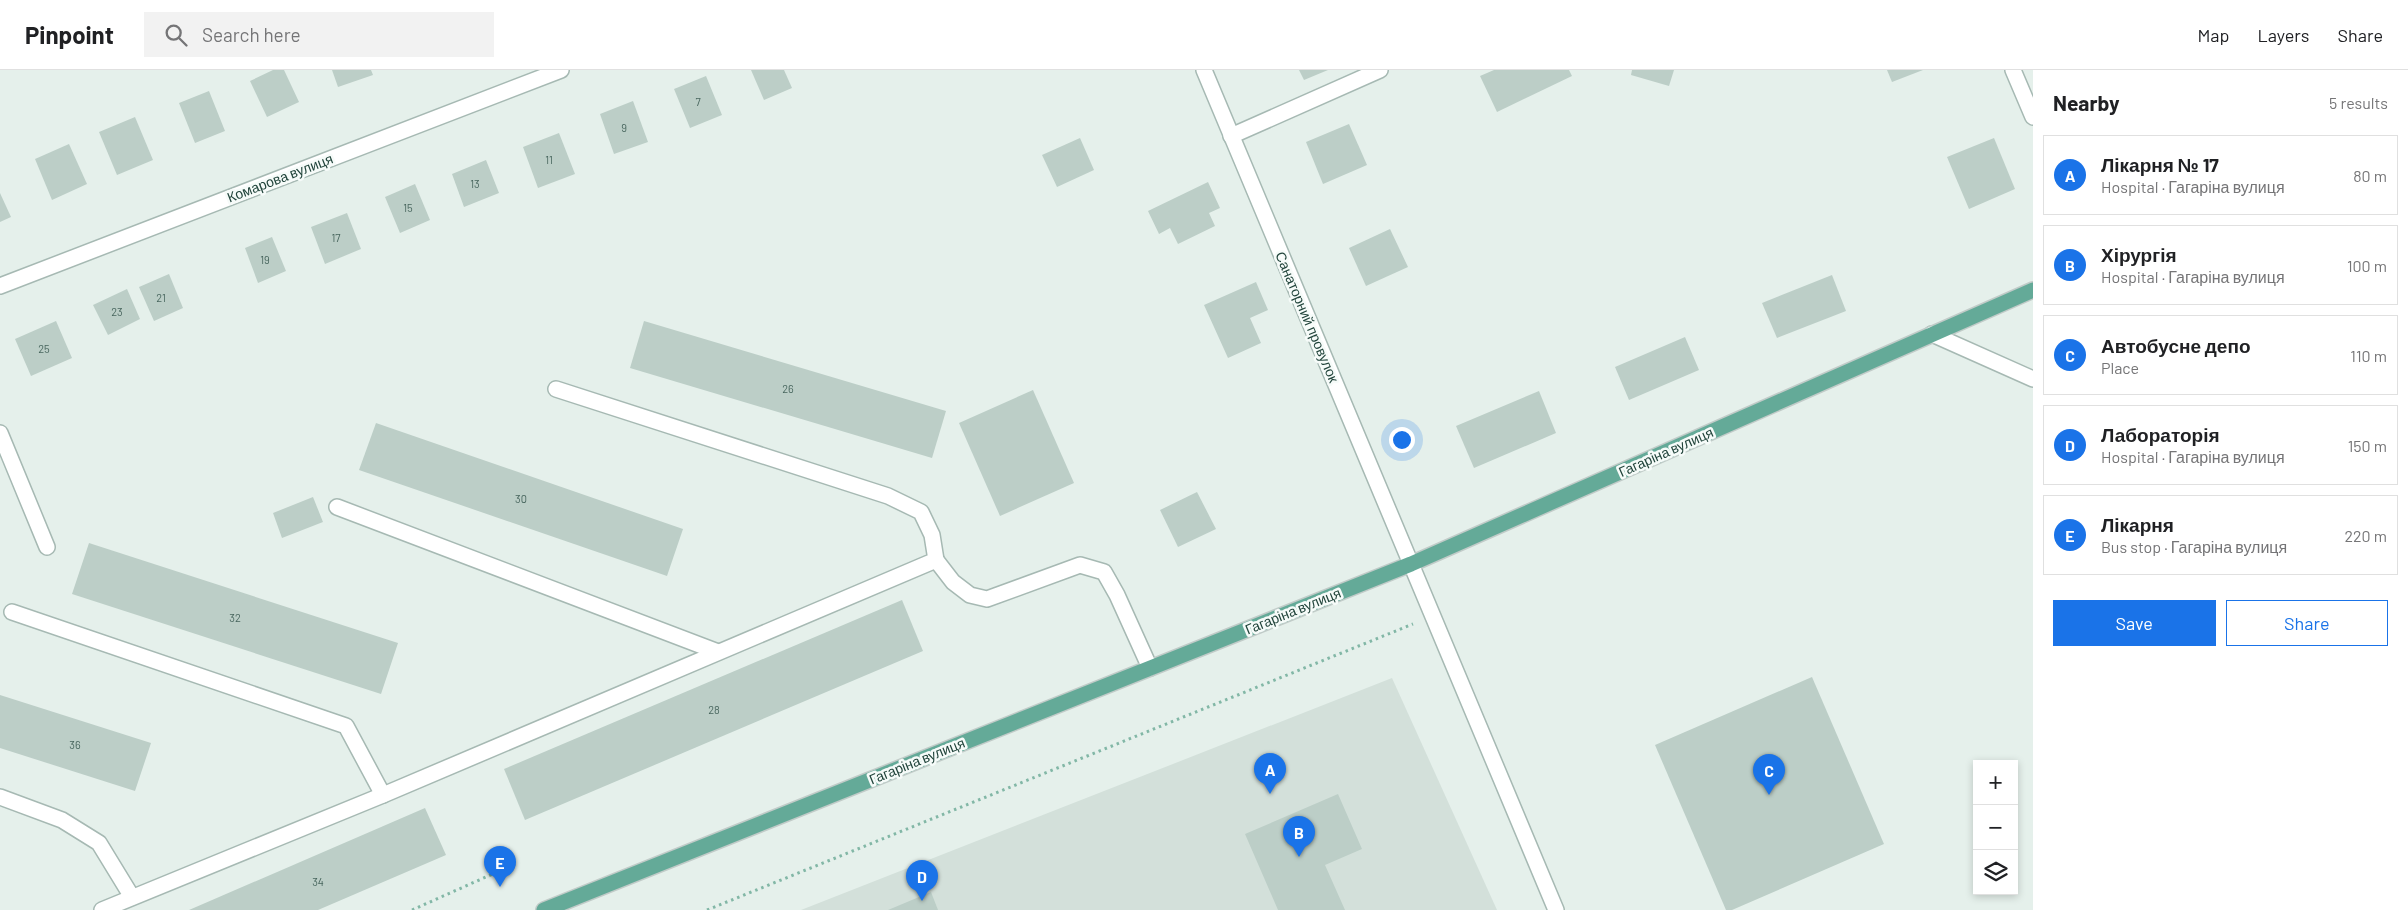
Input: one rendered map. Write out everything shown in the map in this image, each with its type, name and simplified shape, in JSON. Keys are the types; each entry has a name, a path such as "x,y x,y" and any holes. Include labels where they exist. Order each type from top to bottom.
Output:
{"main road":[{"name":"Гагаріна вулиця","path":"544,910 1411,564 2033,290"}],"street":[{"name":"Комарова вулиця","path":"0,286 561,70"},
{"name":"Санаторний провулок","path":"1204,70 1556,910"},
{"path":"1231,136 1380,70"},
{"path":"2013,70 2033,117"},
{"path":"1932,334 2033,379"},
{"path":"556,389 888,496 921,512 932,535 936,560 953,582 970,595 987,600 1080,565 1104,572 1117,595 1150,668"},
{"path":"0,433 47,547"},
{"path":"337,508 718,652"},
{"path":"102,910 383,795 936,560"},
{"path":"12,612 346,726 383,795"},
{"path":"0,797 62,820 100,843 132,897"}],"path":[{"path":"707,910 1433,616"},
{"path":"412,910 515,864"}],"shaded area":[{"path":"1392,678 1497,910 801,910"}],"building":[{"path":"273,70 284,70 299,102 267,117 250,81"},
{"path":"332,70 371,70 373,75 338,87"},
{"path":"751,70 784,70 792,88 764,100"},
{"path":"1299,70 1328,70 1304,80"},
{"path":"1494,70 1569,70 1572,76 1497,112 1480,76"},
{"path":"1632,70 1674,70 1669,86 1631,75"},
{"path":"1887,70 1923,70 1892,82"},
{"path":"706,76 722,115 690,128 674,89"},
{"path":"209,91 225,131 195,143 179,103"},
{"path":"633,101 648,142 614,154 600,114"},
{"path":"135,117 153,160 117,175 99,132"},
{"path":"1349,124 1367,165 1323,184 1306,142"},
{"path":"559,133 575,174 538,188 523,147"},
{"path":"1080,138 1094,170 1057,187 1042,155"},
{"path":"1994,138 2015,189 1969,209 1947,157"},
{"path":"69,144 87,184 52,200 35,159"},
{"path":"486,160 499,193 464,207 452,174"},
{"path":"1208,182 1220,208 1209,213 1215,226 1178,244 1170,228 1159,234 1148,211"},
{"path":"415,184 430,220 400,233 385,197"},
{"path":"0,193 11,217 0,222"},
{"path":"347,213 361,249 325,264 311,227"},
{"path":"1390,229 1408,267 1366,286 1349,248"},
{"path":"272,237 286,271 258,283 245,248"},
{"path":"169,274 183,308 154,321 139,287"},
{"path":"1832,275 1846,311 1777,338 1762,303"},
{"path":"1256,282 1268,310 1250,318 1261,343 1228,358 1204,305"},
{"path":"127,289 140,319 108,335 93,305"},
{"path":"56,321 72,358 31,376 15,339"},
{"path":"644,321 946,411 932,458 630,368"},
{"path":"1685,337 1699,370 1629,400 1615,367"},
{"path":"1033,390 1074,483 1000,516 959,423"},
{"path":"1539,391 1556,433 1474,468 1456,426"},
{"path":"376,423 683,529 667,576 359,470"},
{"path":"1197,492 1216,529 1178,547 1160,510"},
{"path":"313,497 323,522 282,538 273,513"},
{"path":"89,543 398,643 381,694 72,594"},
{"path":"902,600 923,651 525,820 504,769"},
{"path":"1812,677 1884,844 1732,910 1726,910 1655,745"},
{"path":"0,695 151,743 135,791 0,748"},
{"path":"1338,794 1362,849 1325,865 1345,910 1278,910 1245,834"},
{"path":"425,808 446,855 318,910 189,910"},
{"path":"931,892 938,910 888,910"}],"place":[{"name":"Лікарня № 17","path":"1270,794"},
{"name":"Автобусне депо","path":"1769,795"},
{"name":"Хірургія","path":"1299,857"},
{"name":"Лікарня","path":"500,887"},
{"name":"Лабораторія","path":"922,901"}]}
